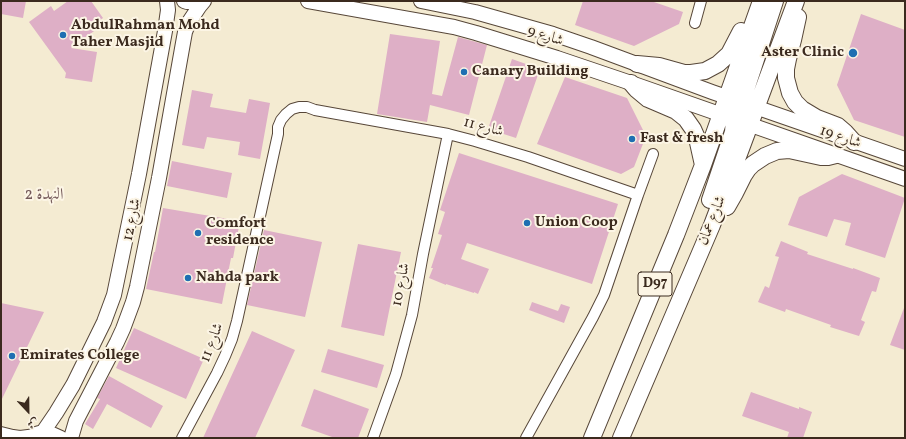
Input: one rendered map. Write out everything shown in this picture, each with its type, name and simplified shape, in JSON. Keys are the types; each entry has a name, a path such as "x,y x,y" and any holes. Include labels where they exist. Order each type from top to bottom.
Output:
{"main road":[{"path":"749,105 775,1"},
{"path":"757,127 746,121 741,113 749,105 796,1"},
{"path":"799,1 796,28 786,69 786,78 790,93 795,102 802,108 817,118 838,126 854,142"},
{"path":"638,64 648,64 691,73 712,68 724,60 729,54 742,29 759,6"},
{"path":"749,105 759,6"},
{"path":"631,83 648,99 676,111 686,119 697,138 703,165"},
{"path":"687,284 693,247 733,132 727,117 731,108 749,105"},
{"name":"شارع عمان","path":"592,438 676,235 703,165 727,117"},
{"name":"شارع عمان","path":"621,438 712,225 757,127"},
{"path":"712,225 729,204 748,169 765,156 777,151 789,150 821,157 836,155"}],"street":[{"name":"شارع 12","path":"36,435 73,384 104,322 114,295 139,174 165,31 168,10 167,1"},
{"path":"184,1 202,1"},
{"name":"شارع 12","path":"71,438 76,421 117,342 133,302 159,178 182,43 185,32 202,1"},
{"name":"شارع 9","path":"308,1 476,33 557,58 757,127"},
{"name":"شارع 9","path":"421,1 474,12 591,46 749,105"},
{"path":"695,23 702,1"},
{"name":"شارع 19","path":"749,105 905,159"},
{"name":"شارع 11","path":"182,438 226,356 232,339 278,134 278,127 281,120 292,109 307,107 315,110 448,134 528,156 638,194"},
{"name":"شارع 19","path":"757,127 905,179"},
{"name":"شارع 10","path":"372,438 396,374 412,315 448,134"},
{"path":"526,438 604,295 638,194 654,154"},
{"path":"1,432 20,436 50,433 61,438"}],"building":[{"path":"1,1 26,1 23,18 1,14"},
{"name":"AbdulRahman Mohd Taher Masjid","path":"68,1 91,1 103,18 97,22 101,26 71,48 97,52 92,82 65,78 66,73 29,22 51,6 54,11"},
{"path":"583,1 651,1 683,12 679,24 634,46 575,25"},
{"path":"861,14 905,30 905,137 854,120 837,85"},
{"path":"390,34 440,41 432,94 442,96 458,37 487,45 469,115 430,105 427,122 377,114"},
{"path":"512,59 540,69 516,138 488,129"},
{"path":"565,77 627,98 646,136 634,167 621,174 537,144"},
{"path":"192,90 213,94 210,107 246,113 249,99 270,103 260,159 238,155 240,142 207,137 204,149 182,145"},
{"name":"Union Coop","path":"459,153 618,204 592,284 467,243 461,259 489,269 478,294 446,285 429,278 442,235 438,234 445,212 440,210"},
{"path":"172,161 232,173 227,198 167,186"},
{"path":"842,174 905,198 885,258 845,245 851,223 834,219 827,237 788,225 799,197"},
{"path":"163,208 240,221 222,304 146,289 155,252"},
{"path":"264,230 322,242 305,317 247,305"},
{"path":"781,241 808,252 807,254 880,278 876,292 872,291 861,320 865,322 859,336 830,327 831,325 786,309 785,312 758,302 765,286 769,288 779,257 775,256"},
{"path":"358,244 401,252 384,336 341,327"},
{"path":"532,302 558,311 561,304 570,307 564,323 529,310"},
{"name":"Emirates College","path":"1,303 44,312 1,401"},
{"path":"905,308 905,350 890,345"},
{"path":"134,328 204,359 186,399 116,368"},
{"path":"252,331 295,350 255,438 203,438"},
{"path":"328,349 384,365 377,388 321,372"},
{"path":"109,376 163,406 151,428 107,404 93,429 85,424 100,399 97,398"},
{"path":"314,389 369,409 358,438 335,438 301,426"},
{"path":"751,392 812,412 803,438 787,438 789,432 742,416"}],"place":[{"name":"AbdulRahman Mohd Taher Masjid","path":"63,35"},
{"name":"Aster Clinic","path":"853,53"},
{"name":"Canary Building","path":"464,72"},
{"name":"Fast & fresh","path":"632,139"},
{"name":"Union Coop","path":"527,223"},
{"name":"Comfort residence","path":"198,233"},
{"name":"Nahda park","path":"188,278"},
{"name":"Emirates College","path":"12,356"}],"district":[{"name":"النهدة 2","path":"44,196"}]}
